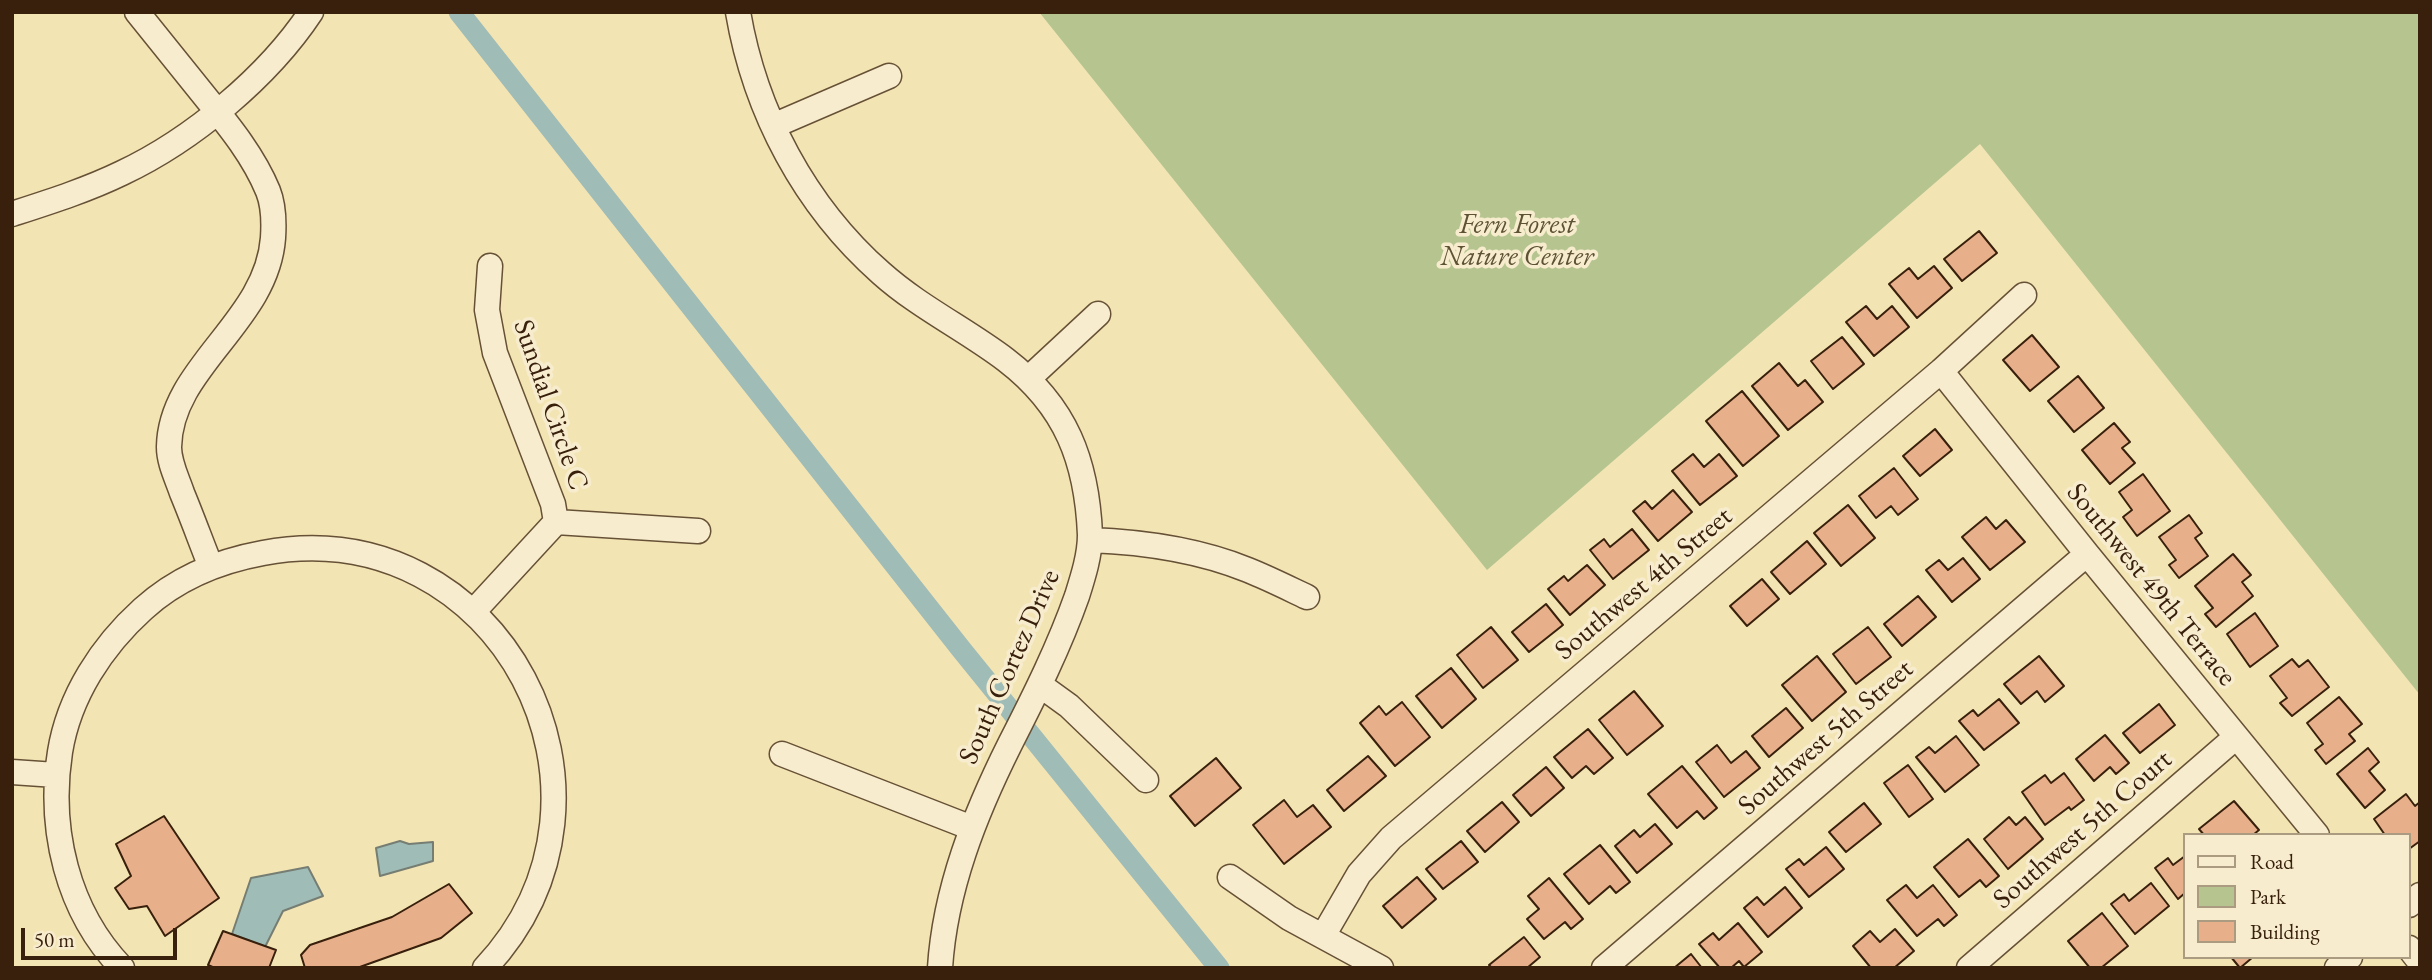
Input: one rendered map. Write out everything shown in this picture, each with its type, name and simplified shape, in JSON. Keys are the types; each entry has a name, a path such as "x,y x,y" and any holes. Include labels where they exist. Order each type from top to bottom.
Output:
{"street":[{"path":"137,12 217,111 255,164 268,192 274,226 270,264 262,284 187,388 177,408 169,444 172,466 211,567"},
{"path":"12,214 90,188 124,173 165,149 217,111 268,67 311,12"},
{"name":"South Cortez Drive","path":"738,12 747,56 773,126 811,195 851,246 898,288 1004,359 1028,379 1058,417 1077,452 1086,487 1090,540 1074,605 1037,693 972,828 944,928 940,968"},
{"path":"773,126 889,76"},
{"name":"Sundial Circle C","path":"473,612 556,522 554,504 495,353 487,310 490,266"},
{"name":"Southwest 4th Street","path":"1323,936 1359,874 1391,838 1941,371 2024,295"},
{"path":"1028,379 1098,314"},
{"name":"Southwest 49th Terrace","path":"1941,371 2315,833"},
{"name":"Sundial Circle C","path":"556,522 698,531"},
{"path":"1090,540 1116,541 1201,555 1247,569 1307,597"},
{"path":"122,968 98,938 81,908 68,877 57,821 57,775 62,742 72,709 86,678 104,650 127,624 152,601 180,582 211,567 244,556 314,548 383,560 416,573 446,591 473,612 499,640 521,671 537,705 548,741 554,778 554,816 548,853 537,889 520,923 485,968"},
{"name":"Southwest 5th Street","path":"1604,968 2087,554"},
{"path":"1037,693 1069,706 1146,780"},
{"name":"Southwest 5th Court","path":"1969,968 2236,737"},
{"path":"782,754 972,828"},
{"path":"12,772 57,775"},
{"path":"1230,877 1289,918 1381,968"}],"green space":[{"name":"Fern Forest Nature Center","path":"1039,12 2420,12 2420,695 1980,144 1487,570"}],"water":[{"path":"400,841 409,844 433,842 433,861 380,876 376,848"},
{"path":"308,867 323,896 283,911 265,947 232,934 251,878"}],"building":[{"path":"1979,231 1997,253 1962,281 1944,259"},
{"path":"1934,266 1952,288 1917,318 1889,284 1909,268 1918,279"},
{"path":"1866,306 1877,319 1892,306 1909,327 1874,356 1846,322"},
{"path":"2032,335 2059,367 2030,391 2003,360"},
{"path":"1842,337 1864,364 1833,389 1811,361"},
{"path":"1779,363 1798,386 1805,380 1823,402 1788,430 1752,386"},
{"path":"2078,376 2104,408 2074,432 2048,401"},
{"path":"1742,391 1779,436 1743,466 1706,421"},
{"path":"2114,423 2130,442 2122,448 2135,463 2110,484 2082,450"},
{"path":"1935,429 1952,450 1920,476 1903,456"},
{"path":"1693,454 1704,467 1719,454 1737,476 1700,505 1672,471"},
{"path":"1894,468 1918,499 1898,515 1891,506 1876,518 1859,496"},
{"path":"2143,474 2170,511 2137,536 2123,517 2132,510 2119,492"},
{"path":"1673,490 1692,512 1658,541 1633,511 1645,501 1652,509"},
{"path":"1848,505 1875,538 1841,566 1814,533"},
{"path":"2189,515 2202,533 2195,538 2208,556 2179,578 2169,565 2176,560 2159,537"},
{"path":"1986,517 1996,529 2006,520 2025,542 1990,570 1962,537"},
{"path":"1632,529 1649,550 1613,579 1590,550 1604,539 1610,547"},
{"path":"1807,541 1826,564 1790,594 1771,572"},
{"path":"2233,554 2251,575 2242,582 2253,596 2216,627 2205,614 2213,608 2195,586"},
{"path":"1963,558 1980,579 1952,602 1926,570 1939,560 1948,570"},
{"path":"1587,565 1605,585 1570,615 1548,589 1564,576 1568,581"},
{"path":"1762,579 1779,599 1747,626 1730,606"},
{"path":"1918,596 1936,617 1902,646 1884,624"},
{"path":"1546,604 1563,625 1529,652 1512,632"},
{"path":"2255,613 2278,646 2250,667 2227,634"},
{"path":"1491,627 1518,660 1483,688 1457,655"},
{"path":"1868,627 1891,657 1856,684 1833,654"},
{"path":"1817,656 1846,692 1812,721 1782,685"},
{"path":"2039,656 2064,686 2045,702 2037,691 2021,704 2004,684"},
{"path":"2292,659 2299,667 2308,660 2329,687 2292,716 2280,703 2287,698 2270,676"},
{"path":"1451,668 1476,699 1442,728 1416,696"},
{"path":"1634,691 1663,726 1627,755 1599,720"},
{"path":"2339,697 2362,724 2349,734 2355,741 2326,764 2315,750 2323,744 2307,723"},
{"path":"1999,699 2019,723 1984,750 1959,721 1973,710 1978,716"},
{"path":"1402,702 1430,737 1395,766 1360,723 1379,706 1386,715"},
{"path":"2159,704 2175,725 2140,753 2123,733"},
{"path":"1786,708 1803,728 1769,757 1752,736"},
{"path":"1588,729 1613,758 1594,774 1586,766 1572,778 1554,757"},
{"path":"2105,735 2129,763 2116,774 2110,767 2094,781 2076,759"},
{"path":"1956,736 1979,765 1945,792 1916,757 1929,747 1935,753"},
{"path":"1717,745 1731,763 1746,751 1760,768 1724,797 1696,762"},
{"path":"2368,748 2379,762 2369,771 2385,790 2365,808 2337,774"},
{"path":"1368,756 1386,776 1344,811 1327,790"},
{"path":"1216,758 1241,788 1195,826 1170,796"},
{"path":"1908,765 1933,799 1909,817 1884,783"},
{"path":"1682,766 1717,808 1704,819 1697,811 1677,828 1648,794"},
{"path":"1546,767 1564,788 1531,816 1513,795"},
{"path":"2064,773 2084,800 2071,810 2069,807 2045,825 2022,792 2045,775 2051,783"},
{"path":"2406,794 2415,806 2420,802 2420,841 2411,848 2411,833 2384,833 2374,819"},
{"path":"1284,800 1297,817 1313,805 1331,827 1284,864 1253,825"},
{"path":"2234,801 2259,830 2255,833 2202,833 2199,829"},
{"path":"1502,802 1519,822 1485,852 1467,831"},
{"path":"1864,803 1881,824 1846,852 1829,832"},
{"path":"164,816 219,898 165,936 147,906 129,909 115,888 131,876 116,844"},
{"path":"2009,817 2016,825 2025,817 2043,839 2008,869 1984,839"},
{"path":"1655,824 1672,844 1637,873 1615,846 1634,830 1640,837"},
{"path":"1968,839 1999,876 1986,887 1980,880 1959,897 1934,867"},
{"path":"1461,841 1478,862 1443,889 1426,869"},
{"path":"1600,845 1630,882 1616,893 1610,886 1589,904 1564,874"},
{"path":"1826,847 1844,869 1809,897 1786,869 1799,859 1804,865"},
{"path":"2184,857 2184,894 2178,899 2155,868 2168,858 2173,865"},
{"path":"1417,877 1436,899 1402,928 1383,906"},
{"path":"1549,878 1583,919 1571,929 1565,922 1544,939 1527,919 1539,909 1528,896"},
{"path":"2151,883 2169,906 2135,934 2111,904 2124,894 2129,901"},
{"path":"449,884 472,913 441,938 357,968 305,968 301,955 310,945 392,917"},
{"path":"1906,885 1917,898 1933,885 1957,915 1944,926 1938,919 1917,936 1887,900"},
{"path":"1785,887 1802,908 1768,937 1744,908 1757,897 1764,905"},
{"path":"2102,913 2128,946 2101,968 2090,968 2068,941"},
{"path":"1738,923 1762,952 1744,967 1739,961 1731,968 1720,968 1699,944 1713,933 1719,940"},
{"path":"1895,929 1914,951 1894,968 1871,968 1853,946 1870,931 1880,942"},
{"path":"223,931 276,950 269,968 215,968 208,965"},
{"path":"1524,937 1540,957 1527,968 1492,968 1489,965"},
{"path":"1691,954 1702,968 1674,968"},
{"path":"2233,959 2251,959 2240,968"}],"waterway":[{"path":"459,12 961,649 1219,968"}]}
